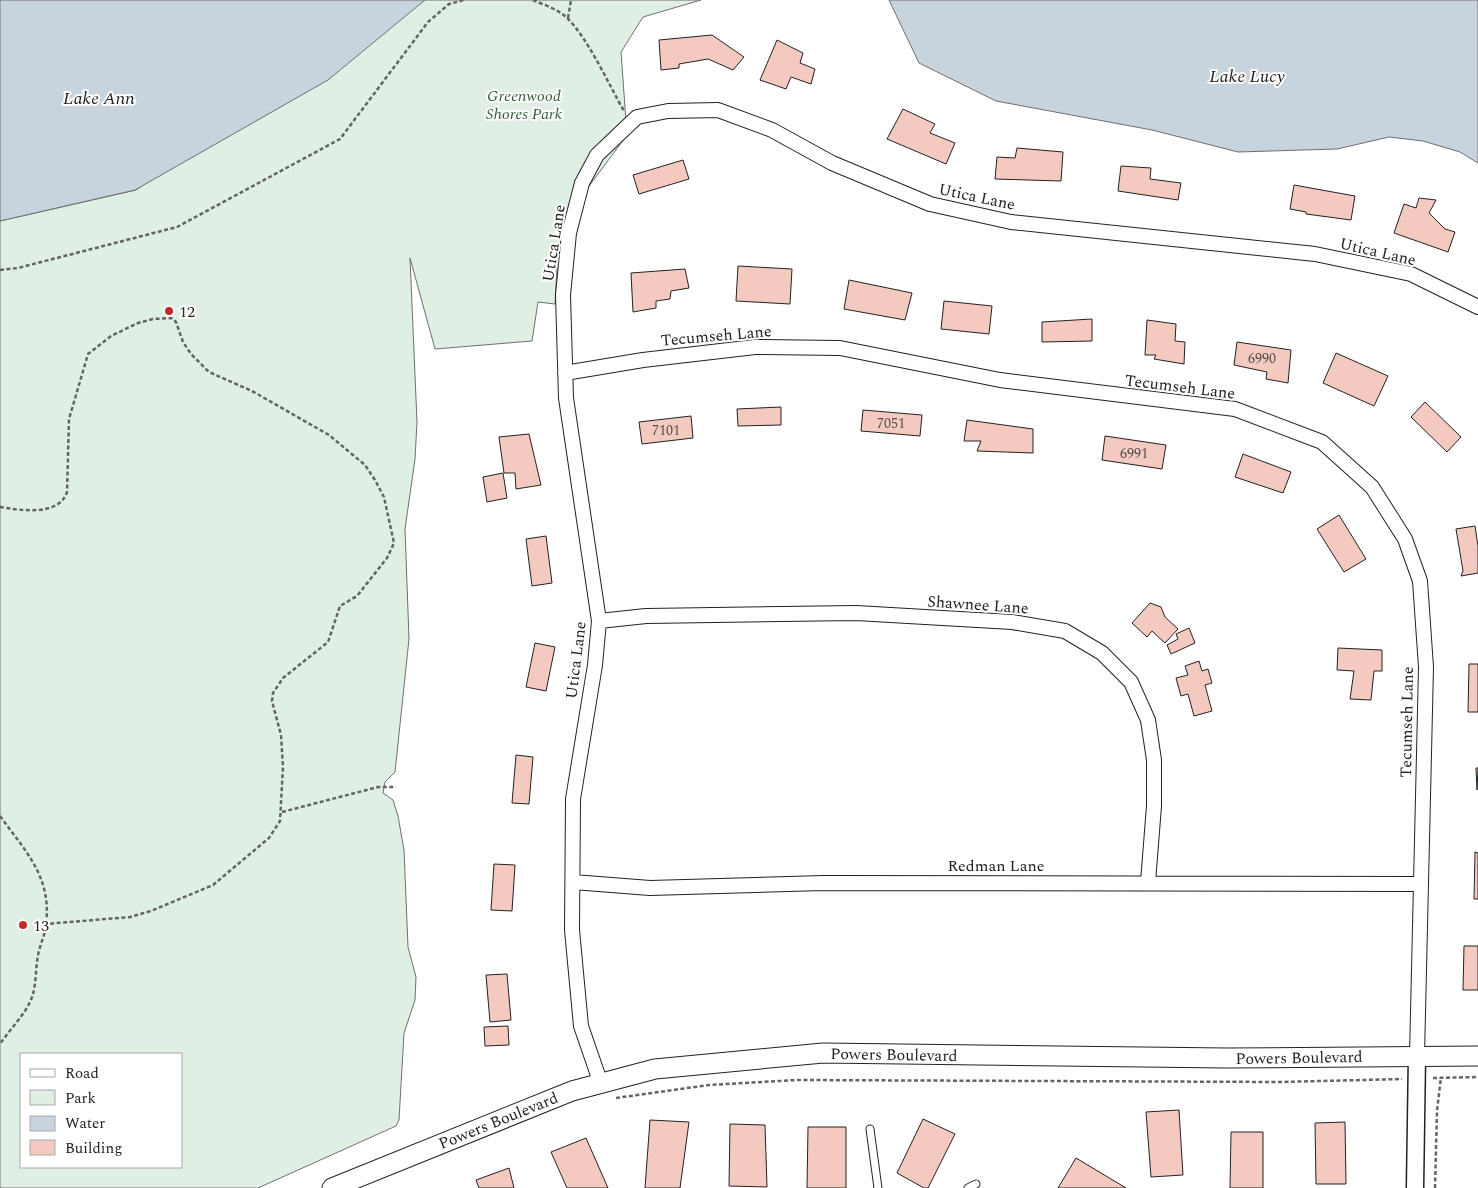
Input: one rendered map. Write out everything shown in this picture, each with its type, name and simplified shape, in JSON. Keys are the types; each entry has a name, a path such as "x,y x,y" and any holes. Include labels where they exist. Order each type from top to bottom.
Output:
{"main road":[{"name":"Powers Boulevard","path":"332,1188 564,1094 655,1069 823,1053 1226,1058 1478,1056"}],"street":[{"name":"Utica Lane","path":"600,1084 582,1026 572,930 573,799 595,665 599,621 566,398 564,286 569,233 582,183 597,154 637,117 668,111 718,110 772,130 832,163 930,204 1011,222 1315,254 1411,274 1478,307"},
{"name":"Tecumseh Lane","path":"565,373 643,360 755,347 840,348 1000,380 1235,410 1322,442 1372,487 1406,540 1420,581 1426,667 1417,1056"},
{"name":"Shawnee Lane","path":"599,621 646,616 856,613 1012,622 1065,631 1102,653 1131,682 1148,720 1154,760 1154,806 1148,882"},
{"name":"Redman Lane","path":"573,882 650,888 823,883 1148,882 1420,884"},
{"path":"1415,1188 1417,1056"}],"lane":[{"path":"870,1129 878,1188"},
{"path":"968,1188 976,1184"}],"path":[{"path":"0,270 18,268 177,228 340,139 369,104 428,22 449,4 464,0"},
{"path":"533,0 568,18 590,51 631,123"},
{"path":"541,4 544,0"},
{"path":"568,18 571,0"},
{"path":"0,506 34,510 48,508 62,502 67,492 69,419 88,354 111,336 138,323 153,319 171,318 176,322 183,342 191,354 209,372 252,391 329,435 365,465 384,497 394,543 386,558 357,596 340,606 328,642 283,678 273,693 273,711 283,750 280,785 282,812 277,828 269,838 231,871 204,890 130,917 46,924"},
{"path":"282,812 369,789 396,787"},
{"path":"0,816 26,848 46,897 46,924 39,950 33,996 0,1044"},
{"path":"1435,1188 1437,1111 1441,1077"},
{"path":"615,1098 709,1085 797,1080 1281,1082 1478,1077"}],"green space":[{"name":"Greenwood Shores Park","path":"417,0 701,0 643,17 621,52 627,135 575,205 558,251 555,304 538,302 532,341 435,349 410,258 417,422 415,459 405,529 409,639 395,772 385,782 383,793 393,800 398,816 404,850 408,947 416,977 415,1000 404,1033 399,1120 396,1126 258,1188 0,1188 0,221 136,190"}],"water":[{"name":"Lake Ann","path":"0,0 425,0 328,80 135,190 0,221"},
{"name":"Lake Lucy","path":"889,0 1478,0 1478,163 1460,152 1423,141 1389,137 1337,149 1238,152 1152,130 996,101 919,63"}],"building":[{"path":"712,35 744,57 733,70 708,59 679,64 679,68 661,70 659,40"},
{"path":"777,40 803,53 800,63 815,69 811,84 791,77 786,89 760,80"},
{"path":"903,109 935,124 930,133 955,143 946,164 887,139"},
{"path":"1017,148 1063,152 1061,181 995,179 997,157 1015,158"},
{"path":"683,160 689,179 639,194 633,175"},
{"path":"1121,166 1151,168 1150,179 1181,183 1178,200 1118,191"},
{"path":"1294,185 1355,196 1351,220 1306,214 1306,212 1290,209"},
{"path":"1419,198 1436,200 1429,213 1445,229 1455,232 1448,252 1394,233 1404,204 1416,208"},
{"path":"738,266 792,269 790,304 736,301"},
{"path":"685,269 689,288 671,291 670,299 656,301 656,308 633,312 631,273"},
{"path":"849,280 912,293 905,320 844,309"},
{"path":"944,301 992,306 989,334 941,329"},
{"path":"1092,319 1092,341 1042,342 1042,322"},
{"path":"1147,320 1176,324 1175,341 1185,342 1184,364 1154,359 1156,355 1145,355"},
{"path":"1237,342 1291,350 1288,383 1266,379 1267,372 1234,365"},
{"path":"1336,353 1388,376 1374,406 1323,383"},
{"path":"1425,402 1461,437 1447,452 1411,417"},
{"path":"781,407 781,425 738,426 737,409"},
{"path":"863,410 922,415 920,436 861,431"},
{"path":"691,416 693,438 642,444 639,422"},
{"path":"967,420 1033,429 1033,453 977,451 981,441 964,441"},
{"path":"529,434 541,485 516,489 515,473 504,473 499,437"},
{"path":"1105,436 1166,445 1162,469 1102,460"},
{"path":"1243,454 1291,472 1283,493 1235,477"},
{"path":"503,473 507,498 487,502 483,477"},
{"path":"1339,515 1366,559 1344,572 1317,529"},
{"path":"1475,526 1478,546 1478,573 1461,576 1463,571 1456,529"},
{"path":"546,536 552,583 532,586 526,539"},
{"path":"1150,603 1161,607 1165,617 1178,629 1165,643 1152,631 1147,637 1132,623"},
{"path":"1189,628 1195,643 1171,654 1167,645 1178,639 1176,634"},
{"path":"535,643 555,647 546,691 526,687"},
{"path":"1338,648 1382,650 1382,671 1374,671 1371,700 1350,699 1354,671 1337,670"},
{"path":"1199,661 1202,671 1208,669 1212,683 1205,685 1212,711 1194,716 1188,694 1181,696 1176,678 1188,675 1185,666"},
{"path":"1469,664 1478,664 1478,712 1468,712"},
{"path":"516,755 533,757 529,804 512,803"},
{"path":"1476,768 1478,768 1477,790"},
{"path":"1475,852 1478,853 1478,899 1474,899"},
{"path":"494,864 515,865 512,911 491,910"},
{"path":"1464,946 1478,946 1478,990 1463,990"},
{"path":"507,974 511,1020 490,1022 486,975"},
{"path":"508,1026 509,1045 485,1046 484,1027"},
{"path":"1179,1110 1183,1175 1151,1177 1146,1112"},
{"path":"923,1119 955,1134 928,1188 924,1188 897,1173"},
{"path":"650,1120 689,1122 680,1188 645,1188"},
{"path":"1345,1122 1346,1184 1316,1184 1315,1123"},
{"path":"730,1124 765,1125 767,1187 729,1186"},
{"path":"808,1127 846,1127 846,1188 807,1188"},
{"path":"1231,1132 1263,1132 1263,1188 1230,1188"},
{"path":"586,1138 608,1188 567,1188 551,1152"},
{"path":"1076,1158 1126,1188 1058,1188"},
{"path":"509,1168 514,1188 479,1188 476,1180"}],"place":[{"name":"12","path":"169,311"},
{"name":"13","path":"23,925"}]}
